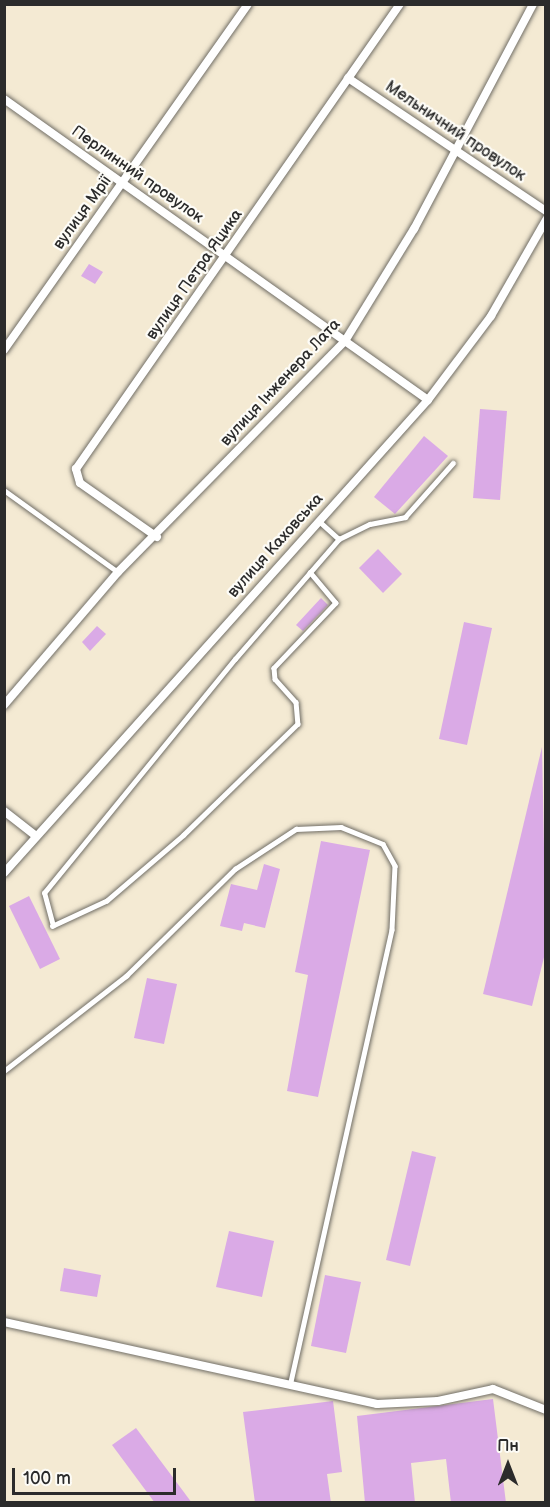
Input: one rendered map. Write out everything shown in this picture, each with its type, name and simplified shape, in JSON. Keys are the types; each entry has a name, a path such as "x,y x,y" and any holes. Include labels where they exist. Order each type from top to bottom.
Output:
{"street":[{"name":"вулиця Мрії","path":"4,350 248,4"},
{"name":"вулиця Петра Яцика","path":"157,537 74,474 400,4"},
{"name":"вулиця Інженера Лата","path":"4,705 118,572 157,537 345,341 455,153 533,4"},
{"name":"Мельничний провулок","path":"348,78 455,153 546,211"},
{"name":"Перлинний провулок","path":"4,99 428,400"},
{"name":"вулиця Каховська","path":"4,873 428,400 491,316 546,220"},
{"path":"4,811 36,836"},
{"path":"4,1322 377,1404 438,1401 493,1389 546,1410"}],"lane":[{"path":"310,572 336,603 274,668 275,679 296,702 298,724 184,835 107,901 53,926 44,894 310,572 339,539 370,524 405,517 453,463"},
{"path":"4,490 118,572"},
{"path":"319,521 339,539"},
{"path":"4,1071 126,976 235,869 296,830 341,827 388,849 396,891 392,930 290,1385"}],"building":[{"path":"89,264 103,272 95,284 81,276"},
{"path":"480,409 507,411 500,500 473,498"},
{"path":"424,436 448,456 395,514 374,497"},
{"path":"378,549 402,574 383,593 359,568"},
{"path":"321,598 328,605 303,631 296,625"},
{"path":"464,622 492,628 467,745 439,739"},
{"path":"97,626 106,634 90,651 82,642"},
{"path":"542,747 546,949 532,1006 483,994"},
{"path":"321,841 370,850 318,1097 287,1091 308,975 295,972"},
{"path":"264,864 280,869 265,928 244,923 242,931 220,926 231,884 257,890"},
{"path":"29,896 60,959 40,969 9,906"},
{"path":"147,978 177,984 164,1044 134,1038"},
{"path":"412,1151 436,1157 410,1266 386,1260"},
{"path":"229,1231 274,1241 262,1297 216,1287"},
{"path":"64,1268 101,1275 97,1297 60,1291"},
{"path":"325,1275 361,1282 346,1353 311,1346"},
{"path":"493,1399 506,1503 451,1503 446,1459 411,1463 415,1503 365,1503 357,1416"},
{"path":"333,1401 342,1472 327,1474 331,1503 255,1503 243,1412"},
{"path":"136,1428 192,1503 155,1503 112,1445"}]}
